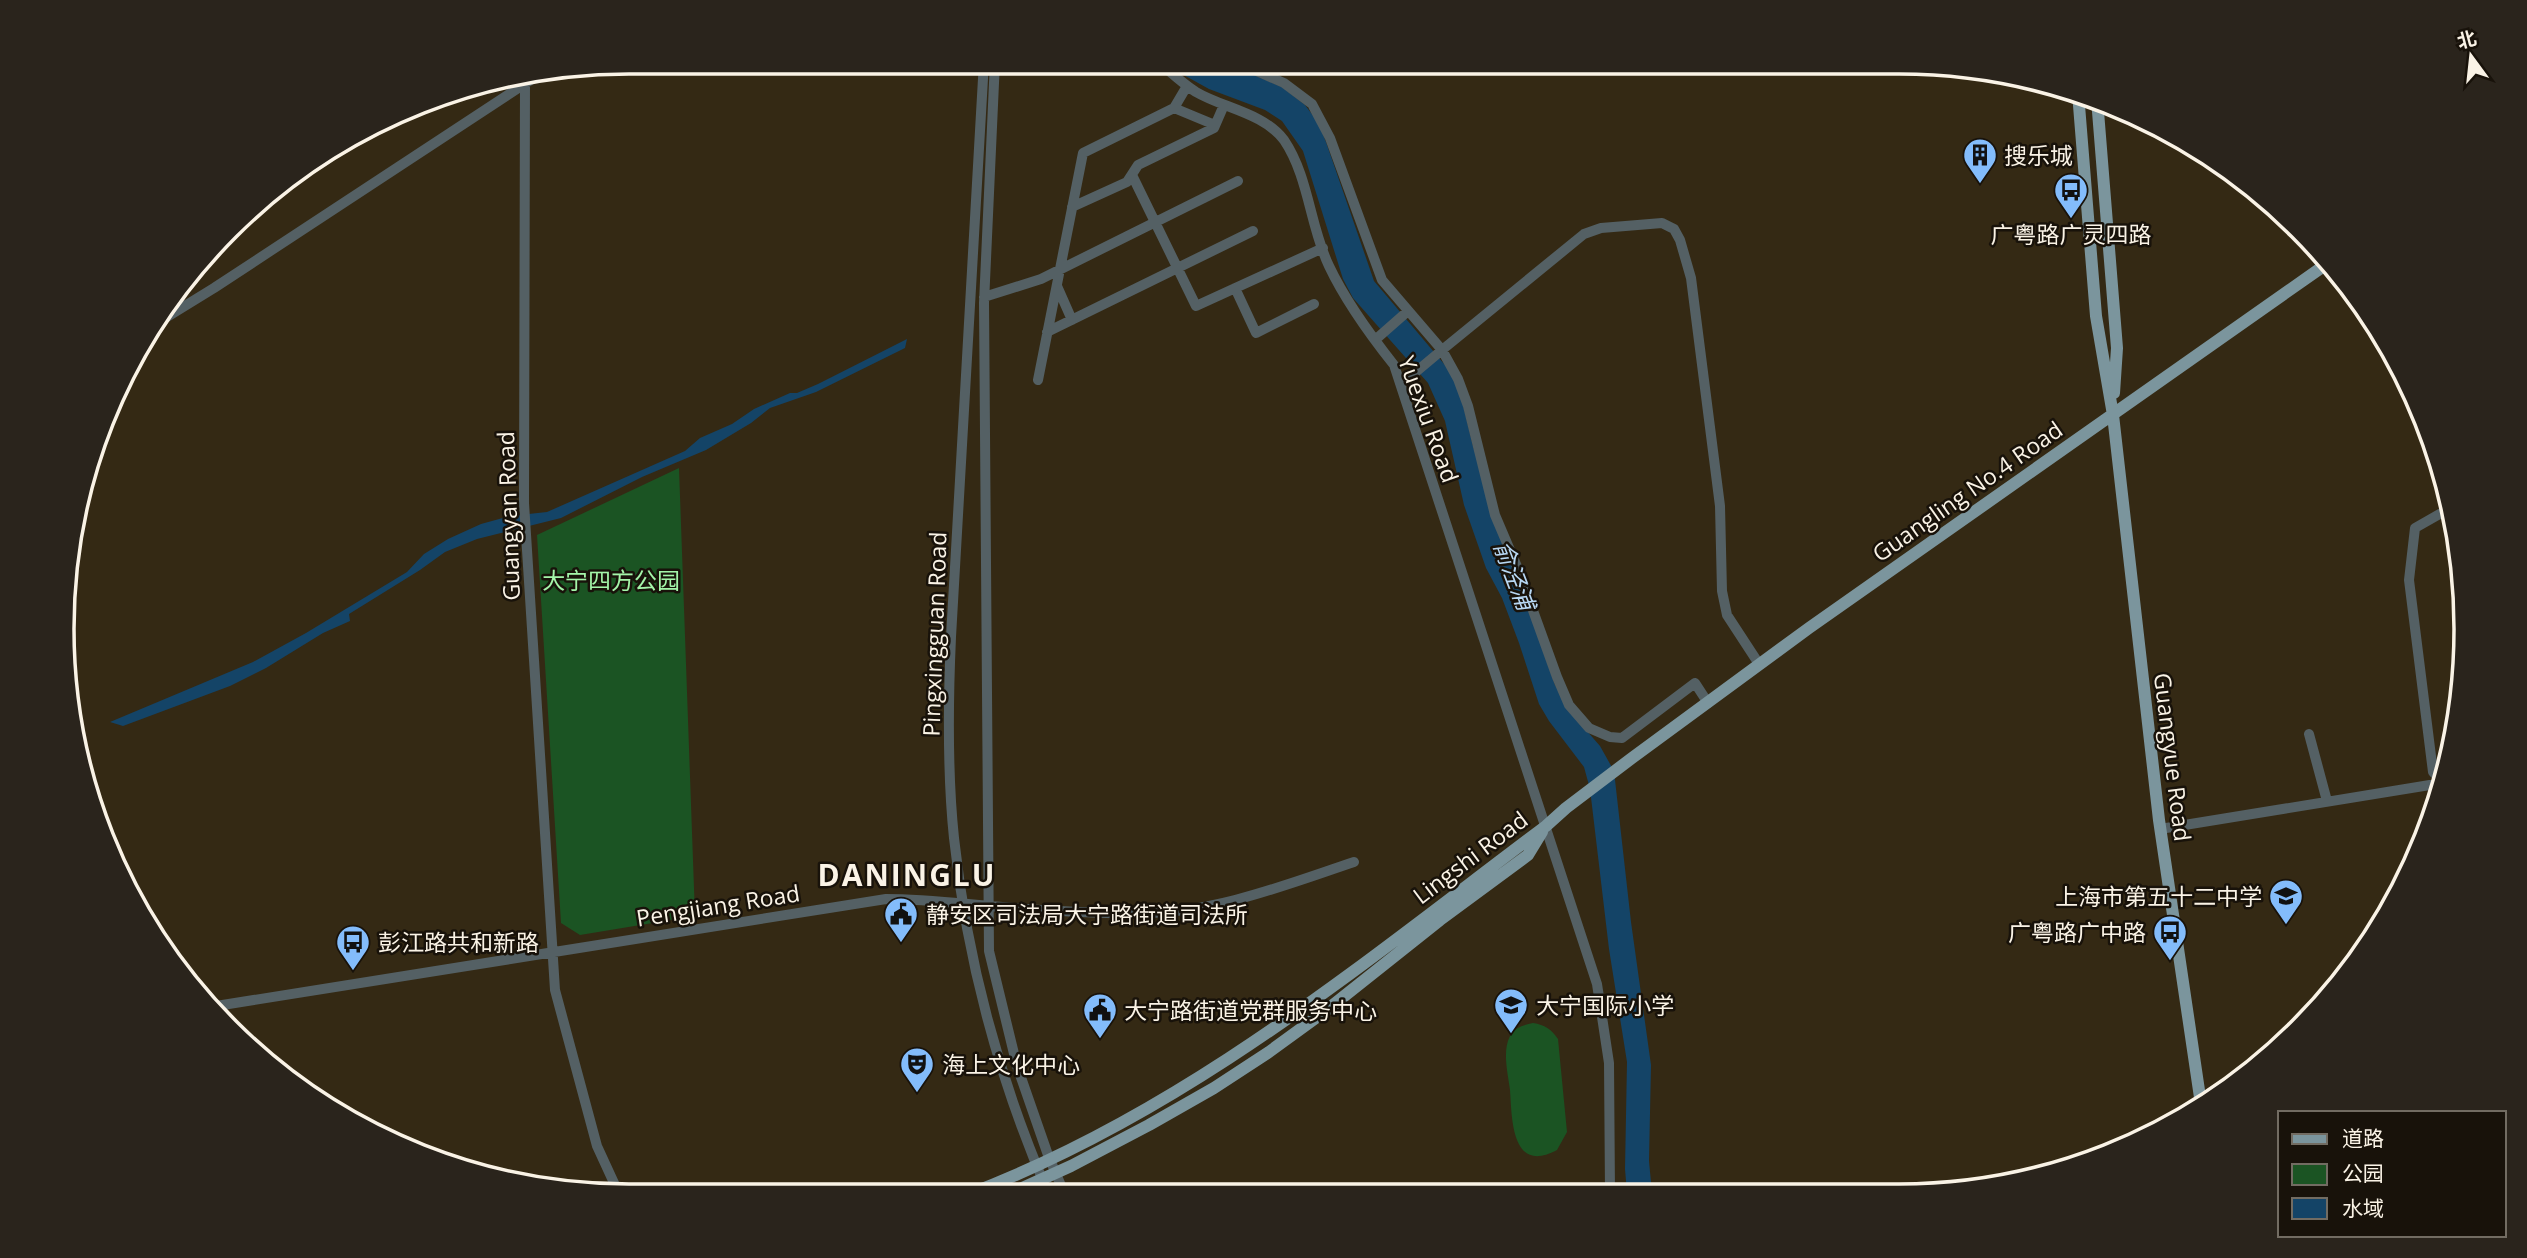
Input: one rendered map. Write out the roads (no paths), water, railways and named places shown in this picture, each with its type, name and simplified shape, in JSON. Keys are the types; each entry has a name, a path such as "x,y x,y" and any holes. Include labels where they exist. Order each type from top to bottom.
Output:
{"main road":[{"name":"Guangyue Road","path":"2079,104 2096,316 2113,415 2160,828 2200,1095"},
{"name":"Guangyue Road","path":"2098,111 2117,348 2113,415"},
{"name":"Guangling No.4 Road","path":"1546,826 1566,808 1759,664 2320,268"},
{"name":"Lingshi Road","path":"992,1184 1049,1159 1202,1078 1263,1037 1546,826"},
{"name":"Lingshi Road","path":"1031,1184 1192,1100 1269,1052 1528,855 1546,826"}],"street":[{"name":"Pingxingguan Road","path":"983,74 967,321 948,696 954,838 987,1016 1003,1075 1044,1184"},
{"path":"994,74 984,297 989,951 1017,1066 1060,1184"},
{"name":"Yuexiu Road","path":"1173,74 1187,86 1263,122 1284,140 1296,164 1329,266 1375,341 1394,365 1590,958 1604,1020 1610,1090 1610,1184"},
{"path":"1264,74 1284,83 1312,104 1331,138 1382,280 1440,351 1458,379 1468,406 1495,515 1569,705 1589,728 1610,737 1622,738 1695,683 1708,703"},
{"name":"Guangyan Road","path":"528,83 525,540 550,879 555,990 597,1146 614,1184"},
{"path":"172,313 520,84"},
{"path":"1038,380 1083,152 1174,108 1187,86"},
{"path":"1072,206 1127,182 1138,165 1214,128 1224,105"},
{"path":"1174,108 1215,125"},
{"path":"1132,175 1196,306 1323,248"},
{"path":"984,297 1041,279 1238,181"},
{"path":"1411,376 1584,234 1601,228 1662,223 1674,229 1691,278 1720,506 1722,591 1727,615 1759,664"},
{"path":"1047,332 1253,231"},
{"path":"1056,286 1072,320"},
{"path":"1235,288 1256,333 1314,304"},
{"path":"1375,341 1408,311"},
{"path":"2435,774 2409,580 2415,528 2441,513"},
{"path":"2309,734 2327,801"},
{"path":"2160,828 2432,784"},
{"name":"Pengjiang Road","path":"220,1004 852,902 920,899 1144,914 1193,908 1245,898 1354,862"}],"water":[{"name":"俞泾浦","path":"1182,74 1252,74 1282,87 1305,105 1318,122 1374,281 1450,371 1459,388 1473,446 1555,685 1573,715 1600,746 1614,771 1651,1065 1649,1161 1651,1184 1626,1184 1627,1062 1609,949 1590,789 1584,767 1539,704 1519,643 1502,598 1486,568 1464,505 1445,421 1428,383 1353,298 1343,279 1303,151 1282,121 1265,110 1209,89"},
{"path":"907,339 905,348 816,392 770,408 751,423 706,450 642,477 561,518 477,539 445,552 349,614 350,621 323,633 266,668 230,686 123,726 110,722 253,662 407,572 424,554 448,539 481,524 510,516 547,512 685,451 700,438 732,424 754,409 818,384"}],"place":[{"name":"搜乐城","path":"1980,185"},
{"name":"广粤路广灵四路","path":"2071,220"},
{"name":"上海市第五十二中学","path":"2286,926"},
{"name":"静安区司法局大宁路街道司法所","path":"901,944"},
{"name":"广粤路广中路","path":"2170,962"},
{"name":"彭江路共和新路","path":"353,972"},
{"name":"大宁国际小学","path":"1511,1035"},
{"name":"大宁路街道党群服务中心","path":"1100,1040"},
{"name":"海上文化中心","path":"917,1094"}],"district":[{"name":"DANINGLU","path":"907,874"}],"park label":[{"name":"大宁四方公园","path":"611,580"}]}
